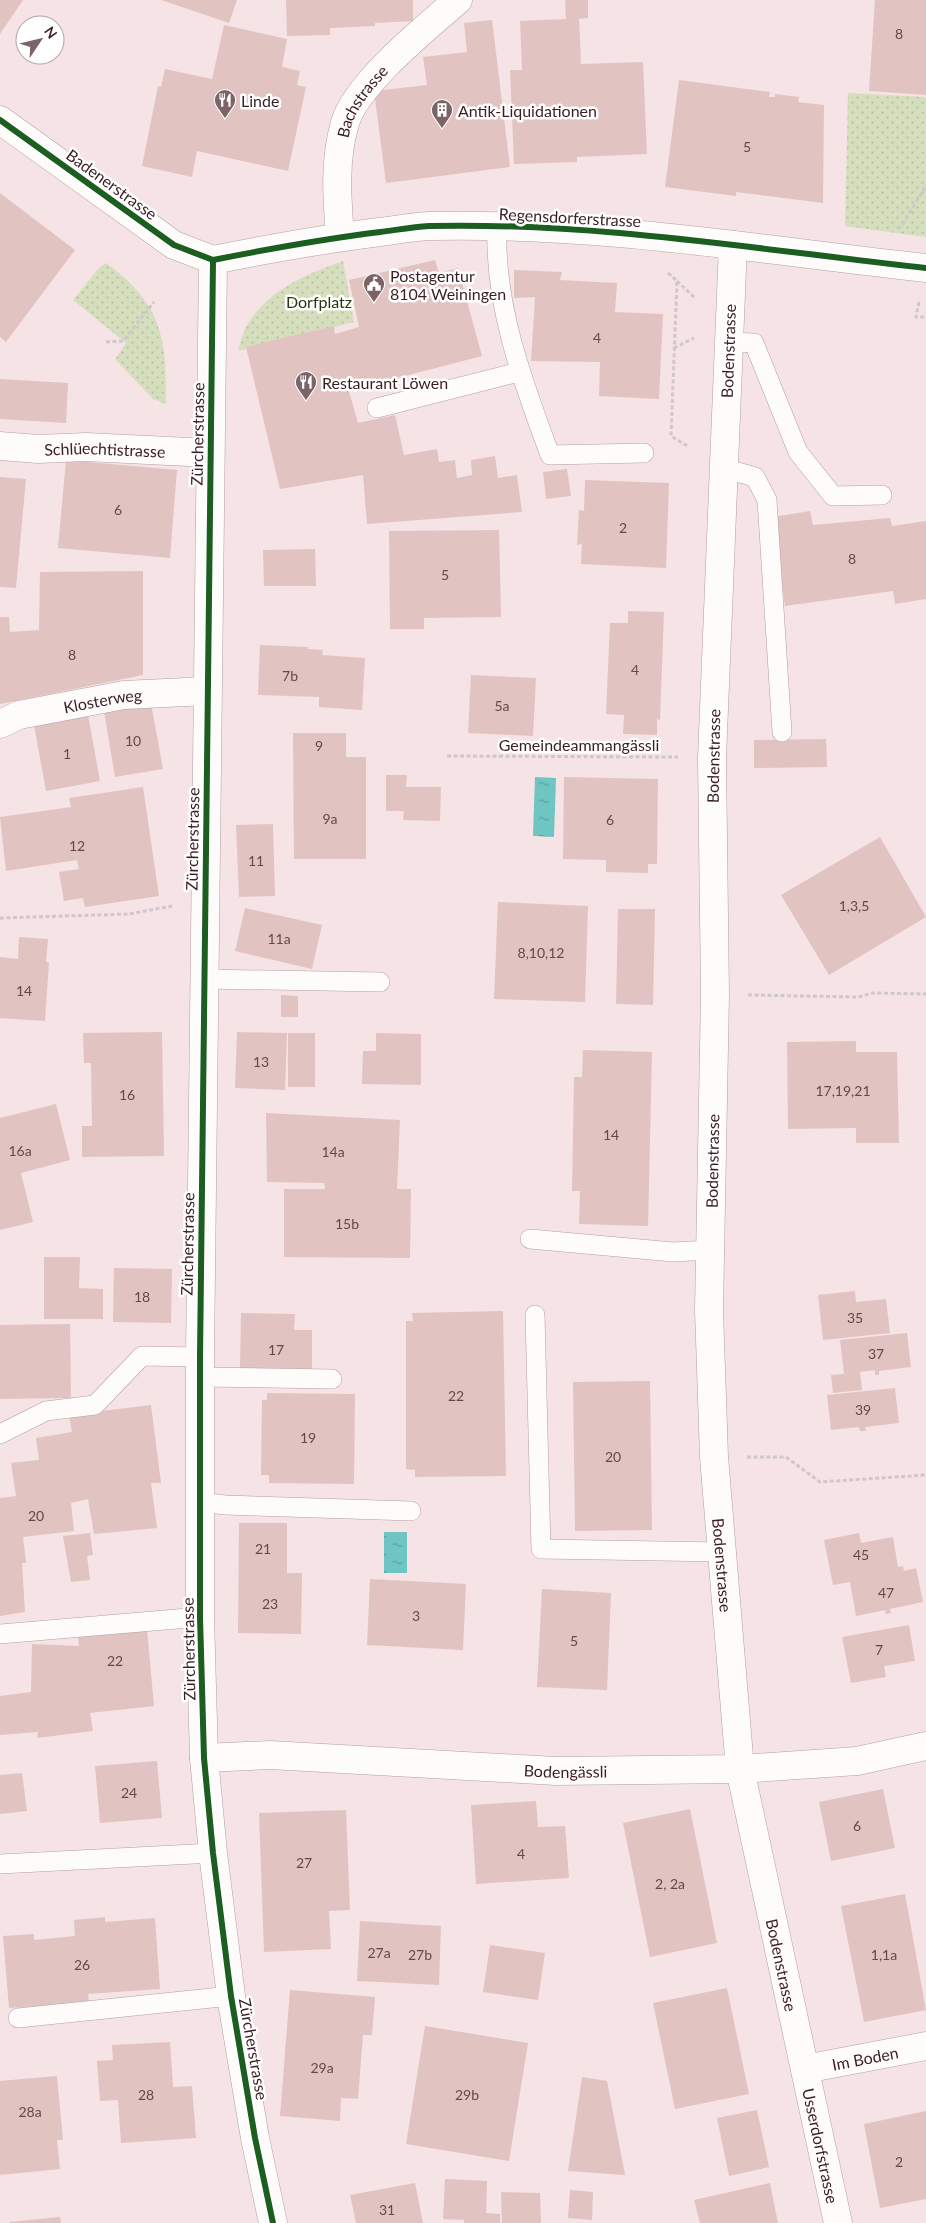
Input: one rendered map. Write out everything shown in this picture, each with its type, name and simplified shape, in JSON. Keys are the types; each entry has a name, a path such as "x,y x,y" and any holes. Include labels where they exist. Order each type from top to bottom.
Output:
{"street":[{"name":"Bachstrasse","path":"340,237 336,172 345,121 364,89 411,40 458,0"},
{"name":"Badenerstrasse","path":"0,120 174,245 213,260"},
{"name":"Regensdorferstrasse","path":"213,260 340,237 427,226 535,227 655,235 926,268"},
{"name":"Bodenstrasse","path":"732,245 712,758 715,994 709,1310 714,1457 740,1769 805,2069"},
{"name":"Zürcherstrasse","path":"213,260 200,1367 200,1617 204,1758 212,1853 231,1996 255,2138 273,2223"},
{"name":"Schlüechtistrasse","path":"0,446 38,449 86,447 210,453"},
{"name":"Klosterweg","path":"0,724 19,715 124,694 208,691"},
{"name":"Bodengässli","path":"204,1758 270,1755 556,1771 740,1769 857,1761 926,1746"},
{"name":"Im Boden","path":"805,2069 926,2046"},
{"name":"Usserdorfstrasse","path":"805,2069 838,2223"}],"lane":[{"path":"497,227 497,271 519,372 550,454 644,453"},
{"path":"728,342 754,343 798,452 832,496 882,495"},
{"path":"377,408 519,372"},
{"path":"723,468 755,477 767,500 782,732"},
{"path":"204,979 380,982"},
{"path":"530,1239 673,1252 711,1250"},
{"path":"535,1315 541,1549 721,1552"},
{"path":"0,1434 46,1411 95,1405 142,1356 200,1367 332,1378"},
{"path":"200,1502 225,1505 411,1512"},
{"path":"0,1634 200,1617"},
{"path":"0,1864 212,1853"},
{"path":"18,2018 231,1996"}],"path":[{"path":"896,230 902,226 926,186"},
{"path":"664,270 677,281 671,436 695,450"},
{"path":"920,294 916,317 926,317"},
{"path":"106,342 123,341 154,302"},
{"path":"0,918 128,914 178,905"},
{"path":"715,994 858,997 873,993 926,994"},
{"path":"714,1457 786,1457 820,1482 926,1474"}],"green space":[{"path":"848,93 926,97 926,237 845,226"},
{"name":"Dorfplatz","path":"343,261 354,322 238,351 245,329 254,315 275,294 301,278"},
{"path":"106,263 125,278 139,293 150,308 157,324 165,360 166,404 153,399 115,359 126,343 73,300 98,269"}],"water":[{"path":"535,777 556,778 554,837 533,836"},
{"path":"384,1532 407,1532 407,1573 384,1573"}],"building":[{"path":"0,0 23,0 0,34"},
{"path":"161,0 237,0 229,23"},
{"path":"286,0 413,0 413,21 375,23 375,26 330,28 330,35 287,36"},
{"path":"565,0 588,0 588,18 579,19 581,64 643,62 647,154 577,157 577,162 514,164 510,70 522,70 520,21 566,19"},
{"path":"875,0 926,0 926,95 869,91"},
{"name":"Antik-Liquidationen","path":"492,20 510,167 386,183 374,91 427,85 423,57 467,52 464,23"},
{"name":"Linde","path":"224,25 287,39 282,67 300,71 297,85 306,87 288,171 197,151 192,177 142,166 158,86 161,87 165,69 212,79"},
{"path":"679,80 770,92 769,97 775,97 775,94 799,97 798,102 824,105 823,203 736,192 736,196 665,187"},
{"path":"0,193 75,250 6,342 0,337"},
{"path":"435,260 439,273 458,268 482,356 374,384 373,381 348,388 358,423 395,415 404,455 437,449 439,462 455,460 457,478 472,475 471,460 495,456 498,478 517,475 522,512 367,524 363,475 280,489 246,347 334,326 335,334 359,327 349,280"},
{"path":"514,270 562,272 560,280 617,283 615,312 663,314 659,399 599,396 600,362 531,361 535,297 514,298"},
{"path":"0,379 68,383 66,423 0,419"},
{"path":"66,460 177,470 170,558 58,548"},
{"path":"567,469 571,496 546,499 543,472"},
{"path":"0,477 26,479 16,588 0,587"},
{"path":"585,480 669,483 666,568 581,564 582,544 577,545 579,510 584,511"},
{"path":"810,511 813,525 890,518 892,526 926,521 926,599 895,604 893,591 785,606 773,517"},
{"path":"499,530 501,617 424,618 424,629 390,629 389,531"},
{"path":"315,549 316,586 264,586 263,550"},
{"path":"143,571 143,675 0,704 0,617 9,617 10,632 39,630 40,572"},
{"path":"628,611 664,612 660,720 657,719 657,735 623,734 624,715 606,714 610,623 628,623"},
{"path":"260,645 308,647 307,649 323,650 322,655 365,658 362,710 319,707 319,697 258,695"},
{"path":"471,675 536,678 533,736 468,733"},
{"path":"151,703 163,769 115,777 104,711"},
{"path":"88,715 100,781 46,791 34,725"},
{"path":"293,733 346,733 346,757 366,757 366,859 294,859"},
{"path":"826,739 827,767 754,768 754,740"},
{"path":"386,775 407,775 406,787 441,787 440,821 403,820 404,811 386,811"},
{"path":"564,777 658,779 657,864 648,864 648,873 606,872 606,860 563,859"},
{"path":"143,787 159,896 85,907 83,898 64,901 59,872 79,869 77,860 6,871 0,817 71,807 69,798"},
{"path":"273,824 275,896 239,897 236,825"},
{"path":"880,837 926,917 829,975 781,895"},
{"path":"498,902 588,906 585,1002 494,999"},
{"path":"245,908 322,925 312,969 235,951"},
{"path":"618,909 655,909 653,1005 616,1004"},
{"path":"19,937 48,939 46,962 49,962 45,1021 0,1018 0,957 18,959"},
{"path":"281,995 298,996 298,1017 281,1017"},
{"path":"162,1032 164,1156 82,1157 82,1126 92,1126 91,1063 84,1063 83,1033"},
{"path":"237,1032 287,1033 285,1090 235,1088"},
{"path":"288,1033 315,1033 315,1087 288,1087"},
{"path":"376,1033 421,1034 421,1085 362,1084 363,1051 376,1051"},
{"path":"856,1041 856,1052 897,1052 899,1143 856,1143 856,1128 788,1129 787,1042"},
{"path":"583,1050 652,1052 648,1226 579,1224 580,1191 572,1191 574,1077 582,1077"},
{"path":"56,1104 70,1160 21,1173 33,1222 0,1230 0,1118"},
{"path":"266,1113 400,1120 397,1189 411,1189 410,1258 284,1257 284,1189 325,1189 324,1183 267,1182"},
{"path":"44,1257 80,1257 79,1288 103,1289 103,1319 44,1319"},
{"path":"114,1268 172,1269 171,1323 113,1322"},
{"path":"855,1291 856,1302 886,1299 890,1333 823,1340 818,1295"},
{"path":"503,1311 506,1476 415,1477 415,1470 406,1469 406,1321 413,1321 412,1313"},
{"path":"241,1313 295,1314 294,1330 312,1330 312,1369 240,1368"},
{"path":"70,1324 71,1398 0,1399 0,1325"},
{"path":"907,1333 911,1367 879,1371 879,1375 875,1375 875,1370 860,1372 862,1390 833,1393 831,1375 844,1374 840,1340"},
{"path":"650,1381 652,1530 575,1531 573,1382"},
{"path":"895,1388 899,1423 865,1427 866,1431 860,1431 859,1427 831,1430 827,1395"},
{"path":"267,1393 355,1394 354,1484 269,1483 269,1475 261,1475 262,1400 267,1400"},
{"path":"151,1405 161,1483 151,1483 157,1528 94,1534 88,1499 71,1503 74,1531 23,1537 26,1563 22,1563 25,1612 0,1616 0,1498 16,1496 11,1463 39,1460 36,1438 72,1432 69,1415"},
{"path":"239,1523 287,1523 287,1573 302,1573 301,1634 238,1633"},
{"path":"90,1533 93,1555 87,1556 90,1580 71,1582 63,1536"},
{"path":"859,1533 861,1543 893,1537 898,1567 903,1566 904,1571 916,1568 923,1602 890,1609 891,1613 886,1614 885,1610 856,1616 850,1582 833,1585 824,1540"},
{"path":"370,1579 466,1584 463,1650 367,1645"},
{"path":"542,1589 611,1593 607,1690 537,1687"},
{"path":"909,1625 915,1661 884,1666 886,1677 851,1683 842,1637"},
{"path":"147,1629 154,1706 90,1713 93,1731 37,1738 38,1732 0,1735 0,1696 31,1692 32,1644 79,1646 78,1635"},
{"path":"157,1761 162,1818 100,1823 95,1766"},
{"path":"22,1773 27,1811 0,1814 0,1775"},
{"path":"883,1789 895,1848 831,1861 819,1802"},
{"path":"536,1801 538,1827 565,1826 569,1878 476,1884 471,1805"},
{"path":"690,1809 717,1943 650,1957 623,1823"},
{"path":"346,1810 350,1910 329,1911 331,1949 264,1952 259,1813"},
{"path":"905,1894 926,2010 864,2022 841,1906"},
{"path":"105,1917 105,1922 155,1918 160,1989 88,1994 89,2003 9,2008 3,1936 34,1934 34,1940 75,1936 74,1920"},
{"path":"360,1921 441,1926 439,1985 357,1981"},
{"path":"490,1945 545,1953 538,2000 483,1992"},
{"path":"727,1988 749,2094 675,2109 653,2003"},
{"path":"290,1990 375,1997 372,2035 363,2035 358,2099 341,2098 340,2121 280,2116"},
{"path":"425,2026 528,2043 509,2161 406,2144"},
{"path":"170,2042 173,2087 192,2086 196,2138 121,2143 118,2100 100,2101 97,2061 113,2060 112,2045"},
{"path":"57,2076 63,2140 57,2140 60,2169 0,2175 0,2081"},
{"path":"582,2077 607,2081 625,2175 568,2171"},
{"path":"757,2110 769,2167 729,2176 717,2118"},
{"path":"926,2111 926,2199 880,2208 864,2124"},
{"path":"445,2179 487,2181 486,2213 500,2214 500,2223 464,2223 464,2220 443,2219"},
{"path":"415,2183 423,2223 356,2223 350,2195"},
{"path":"770,2183 778,2223 700,2223 694,2200"},
{"path":"570,2190 593,2192 592,2220 568,2218"},
{"path":"501,2192 540,2193 541,2223 502,2223"},
{"path":"60,2217 61,2223 10,2223 10,2222"}],"cycle path":[{"path":"0,120 174,245 213,260"},
{"path":"213,260 317,241 411,228 429,226 492,226 616,233 926,268"},
{"path":"213,260 200,1357 200,1617 204,1758 213,1853 231,1996 255,2138 273,2223"}],"place":[{"name":"Linde","path":"225,119"},
{"name":"Antik-Liquidationen","path":"442,129"},
{"name":"Postagentur 8104 Weiningen","path":"374,303"},
{"name":"Restaurant Löwen","path":"306,401"}]}
